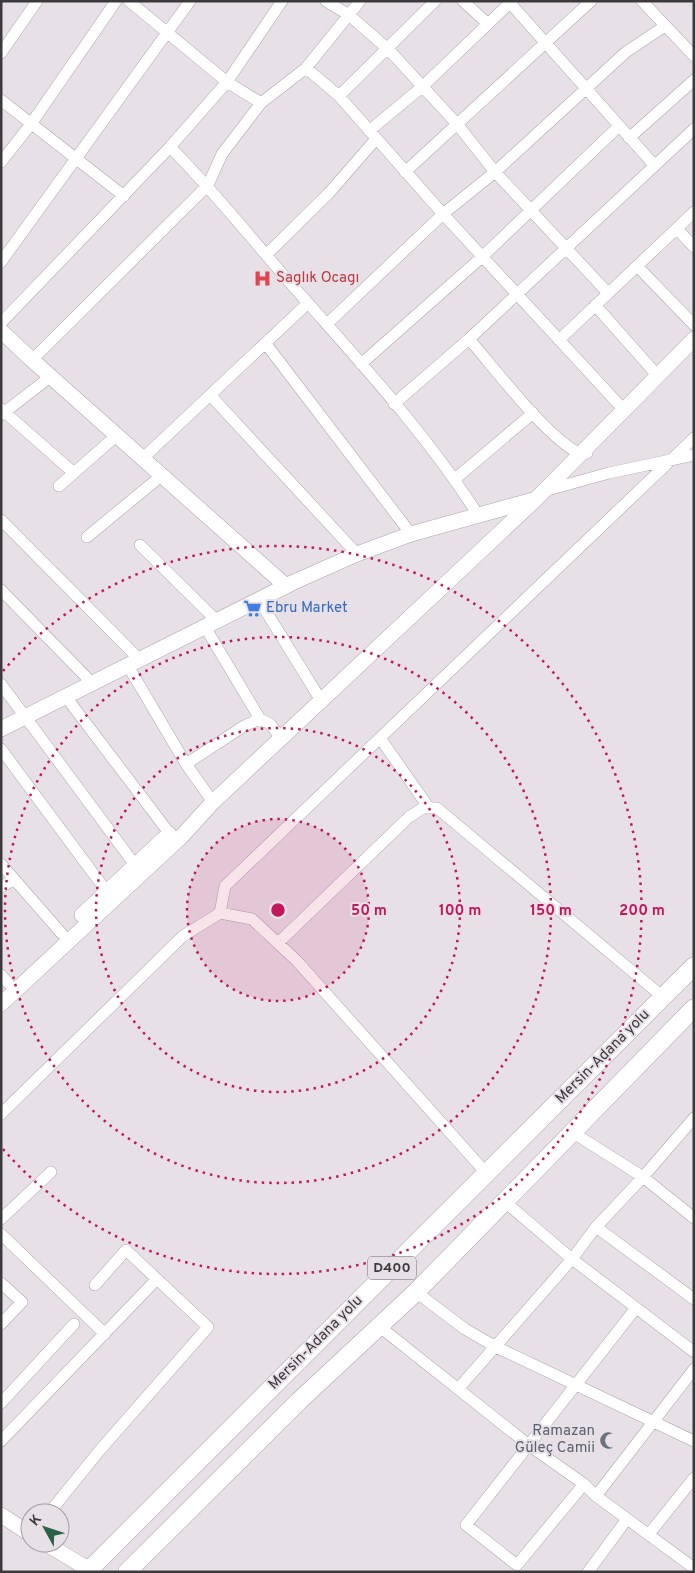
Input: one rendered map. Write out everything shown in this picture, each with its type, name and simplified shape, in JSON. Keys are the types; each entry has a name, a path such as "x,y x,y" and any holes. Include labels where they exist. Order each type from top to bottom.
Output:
{"highway":[{"name":"Mersin-Adana yolu","path":"90,1571 694,966"},
{"name":"Mersin-Adana yolu","path":"127,1572 299,1401 416,1292 694,1008"}],"main road":[{"path":"1,330 50,377 286,586"},
{"path":"1,729 286,586 356,554 411,534 536,499 551,490 623,409 694,339"},
{"path":"1,1004 182,836 213,802 322,702 694,351"},
{"path":"4,983 62,934 170,834 213,802"},
{"path":"1,1514 20,1527"},
{"path":"61,1553 90,1571"}],"street":[{"path":"1,53 37,1"},
{"path":"1,162 31,124 116,1"},
{"path":"129,1 227,82 261,103"},
{"path":"1,262 74,159 169,33 190,1"},
{"path":"1,323 170,147 227,82 282,1"},
{"path":"326,1 349,15 389,50 457,124 495,172 568,247 608,293"},
{"path":"32,360 208,185 222,154 261,103 306,68 360,1"},
{"path":"339,96 389,50 435,1"},
{"path":"463,1 487,23"},
{"path":"405,172 591,1"},
{"path":"642,1 694,56"},
{"path":"266,255 329,193 373,135 487,23 511,2 618,127 655,166"},
{"path":"327,324 443,214 495,172 626,52 665,26"},
{"path":"306,68 339,96 482,257 623,409"},
{"path":"629,138 691,88"},
{"path":"1,100 74,159 124,196"},
{"path":"361,364 482,257 618,127"},
{"path":"394,404 469,339 694,129"},
{"path":"170,147 208,185 361,364 455,479 478,515"},
{"path":"559,340 694,212"},
{"path":"677,229 694,247"},
{"path":"637,266 694,325"},
{"path":"142,459 308,303"},
{"path":"595,305 656,376"},
{"path":"469,339 533,413 568,448 584,453"},
{"path":"266,344 411,534"},
{"path":"50,377 2,412 74,473"},
{"path":"211,396 356,554"},
{"path":"455,479 533,413"},
{"path":"59,486 116,436"},
{"path":"220,913 225,886 694,438"},
{"path":"551,490 609,472 694,455"},
{"path":"87,537 161,476"},
{"path":"1,520 134,663 186,764 213,802"},
{"path":"140,545 211,624 260,720 270,724 282,739"},
{"path":"1,590 93,684"},
{"path":"259,600 322,702"},
{"path":"1,684 135,865"},
{"path":"66,697 170,834"},
{"path":"186,764 244,726 260,720"},
{"path":"380,738 429,808"},
{"path":"1,749 107,892"},
{"path":"278,943 409,817 423,808 437,808 663,997"},
{"path":"1,864 62,934"},
{"path":"1,887 13,880"},
{"path":"1,1114 70,1049 183,936 220,913 252,919 297,961 487,1174"},
{"path":"458,1390 572,1259 596,1227 643,1177 694,1118"},
{"path":"572,1132 643,1177 694,1218"},
{"path":"1,1220 51,1172"},
{"path":"505,1202 572,1259 694,1352"},
{"path":"596,1227 694,1299"},
{"path":"1,1234 105,1334"},
{"path":"57,1503 100,1450 208,1327 126,1250 95,1285"},
{"path":"1,1441 157,1279"},
{"path":"1,1283 22,1302 1,1324"},
{"path":"416,1292 465,1329 496,1347 574,1386 694,1441"},
{"path":"584,1484 518,1565 466,1525 530,1446 574,1386 636,1308"},
{"path":"1,1403 74,1324"},
{"path":"380,1327 530,1446 584,1484 596,1496 649,1534 688,1568"},
{"path":"596,1496 694,1368"},
{"path":"649,1534 694,1478"},
{"path":"588,1572 627,1519"}],"place":[{"name":"Saglık Ocagı","path":"262,278"},
{"name":"Ebru Market","path":"252,608"},
{"name":"Ramazan Güleç Camii","path":"609,1440"}]}
